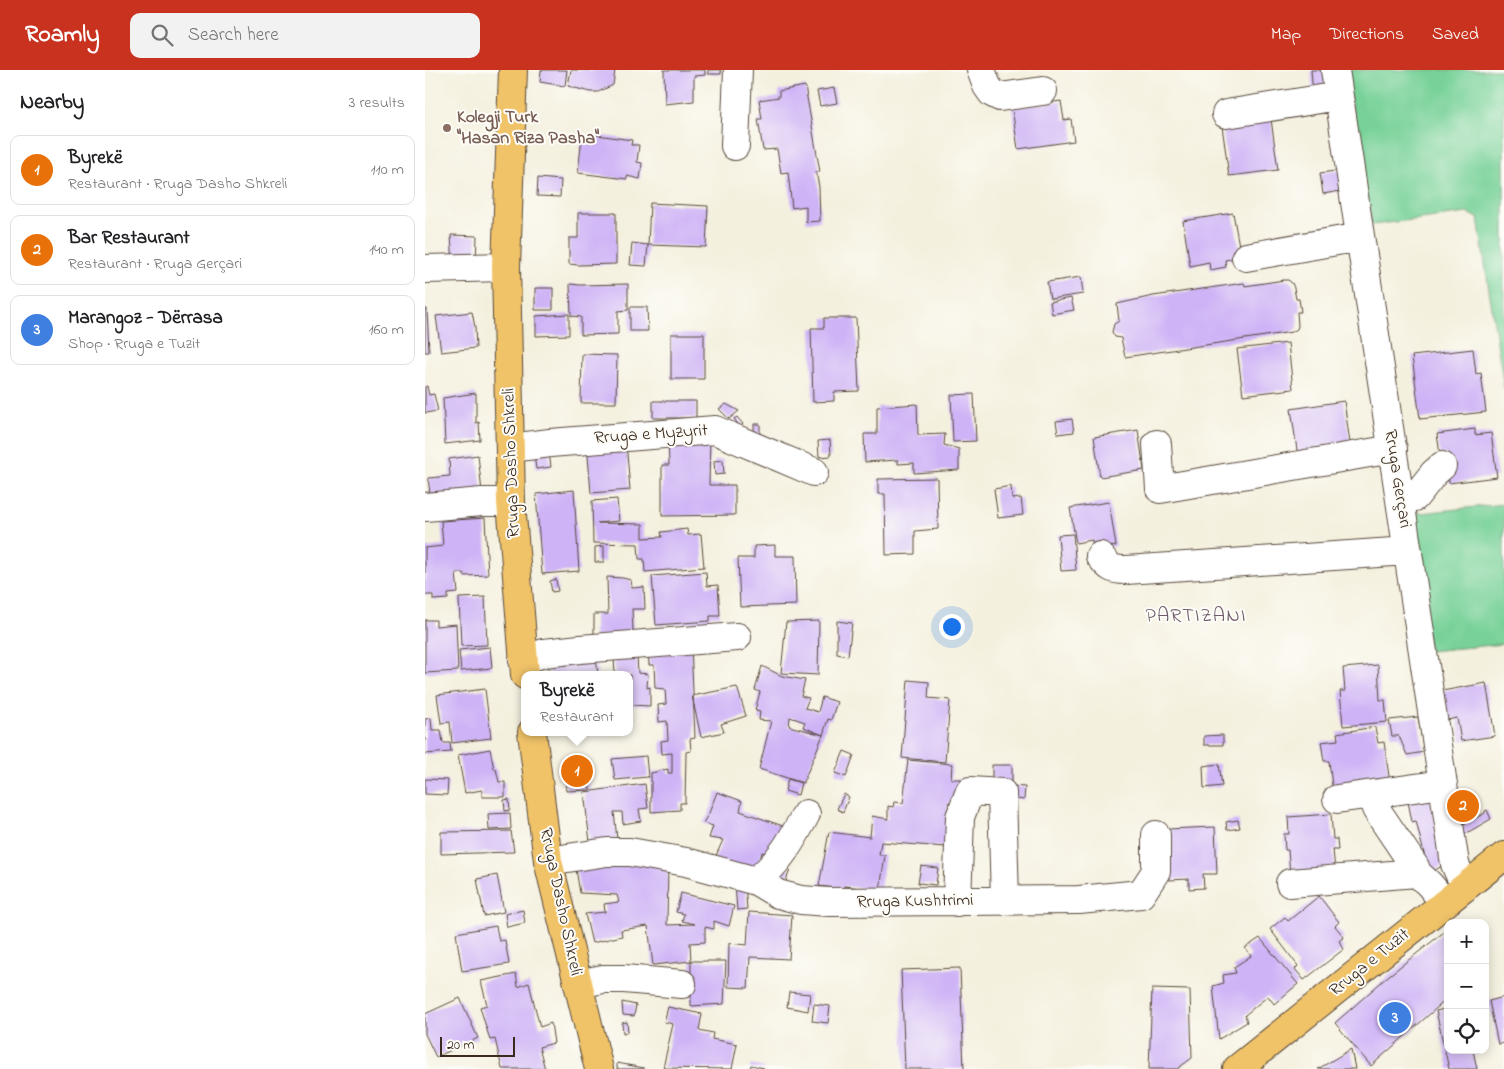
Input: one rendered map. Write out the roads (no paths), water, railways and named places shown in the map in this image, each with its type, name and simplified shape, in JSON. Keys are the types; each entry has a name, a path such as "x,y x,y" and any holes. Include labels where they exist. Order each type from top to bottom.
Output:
{"main road":[{"name":"Rruga Dasho Shkreli","path":"513,70 506,267 511,502 524,667"},
{"name":"Rruga Dasho Shkreli","path":"532,736 548,861 599,1069"},
{"name":"Rruga e Tuzit","path":"1237,1069 1450,905 1504,856"}],"street":[{"path":"735,146 738,70"},
{"path":"981,70 987,86 992,93 1000,97 1043,91"},
{"name":"Rruga Gerçari","path":"1335,70 1455,864 1450,905"},
{"path":"1226,114 1339,96"},
{"path":"1246,256 1360,237"},
{"path":"425,269 506,267"},
{"name":"Rruga e Myzyrit","path":"511,448 550,443 715,430 814,472"},
{"path":"1157,444 1160,489 1393,449"},
{"path":"1400,500 1415,497 1442,466"},
{"path":"425,507 482,502 511,502"},
{"path":"1100,556 1108,567 1126,570 1408,552"},
{"name":"Rruga Dasho Shkreli","path":"524,667 544,653 737,637"},
{"path":"1337,799 1443,784"},
{"path":"957,902 960,817 970,791 1003,794 1005,901"},
{"path":"1376,809 1415,867 1417,873 1450,905"},
{"path":"756,881 770,870 783,854 806,814"},
{"name":"Rruga Kushtrimi","path":"548,861 607,852 630,852 686,862 756,881 778,894 810,901 957,902 1079,900 1141,894 1156,871 1156,835"},
{"path":"1290,883 1417,873"},
{"path":"578,984 603,979 624,979 682,984"}],"place":[{"name":"Kolegji Turk \"Hasan Riza Pasha\"","path":"447,128"},
{"name":"Byrekë","path":"577,771"},
{"name":"Bar Restaurant","path":"1463,806"},
{"name":"Marangoz - Dërrasa","path":"1395,1018"}],"district":[{"name":"PARTIZANI","path":"1196,616"}]}
